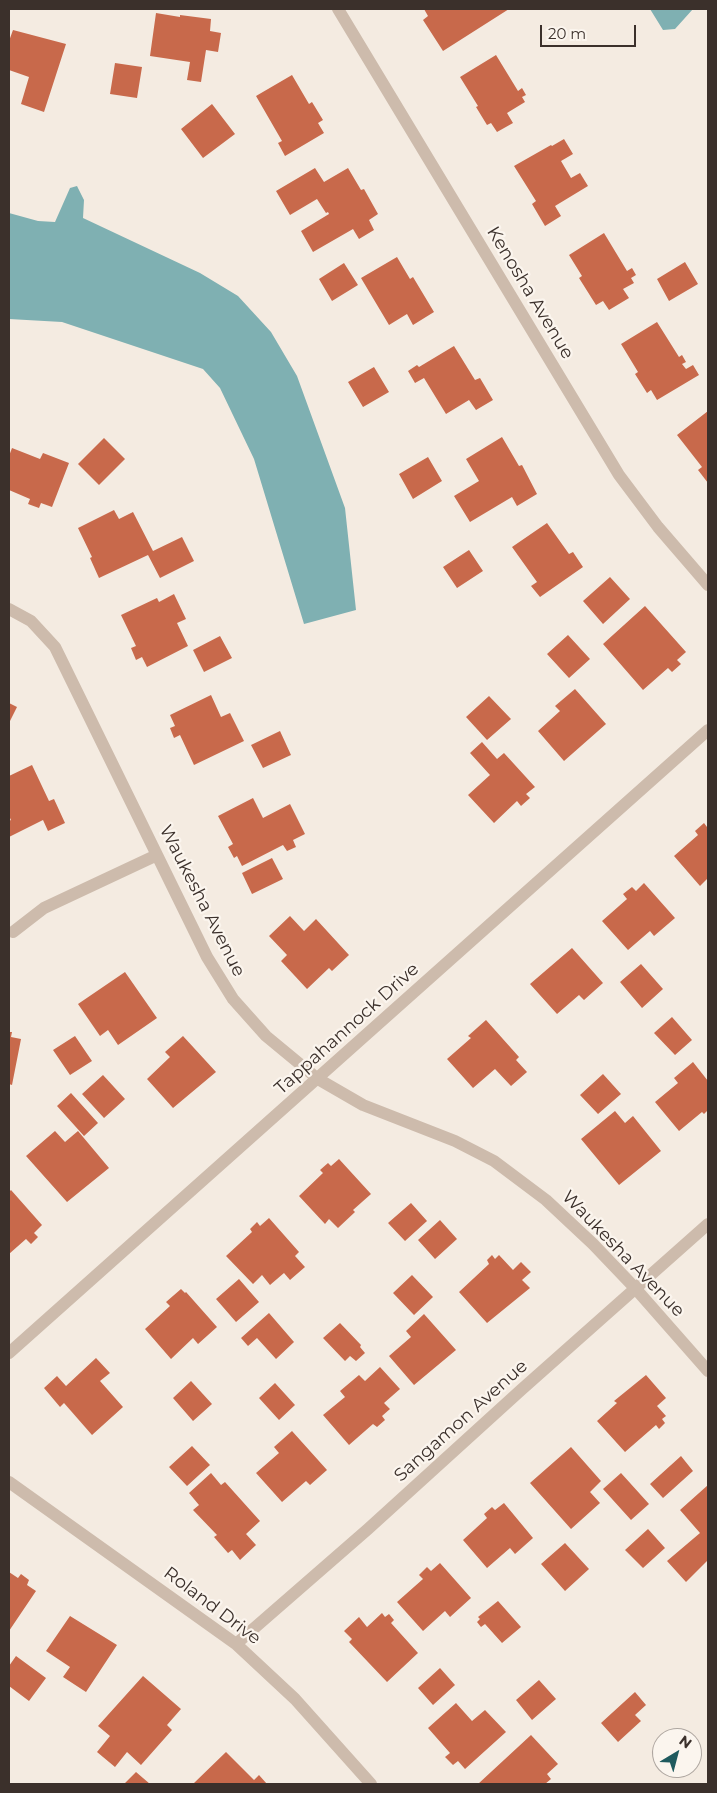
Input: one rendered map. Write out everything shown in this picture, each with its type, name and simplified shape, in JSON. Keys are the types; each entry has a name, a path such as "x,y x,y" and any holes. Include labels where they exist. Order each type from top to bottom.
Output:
{"street":[{"name":"Kenosha Avenue","path":"338,9 619,475 658,527 708,584"},
{"name":"Waukesha Avenue","path":"9,609 32,621 55,647 207,958 233,999 266,1036 318,1079 363,1105 455,1141 494,1162 546,1200 594,1244 708,1371"},
{"name":"Tappahannock Drive","path":"9,1353 708,730"},
{"path":"14,932 44,908 157,855"},
{"name":"Sangamon Avenue","path":"236,1644 368,1529 520,1390 708,1224"},
{"name":"Roland Drive","path":"9,1482 236,1644 295,1699 371,1784"}],"water":[{"path":"650,9 693,9 675,29 663,30"},
{"path":"77,186 84,200 83,218 200,273 238,296 271,332 297,376 345,508 356,610 304,624 254,459 220,388 203,369 62,322 9,319 9,213 38,221 55,222 70,188"}],"building":[{"path":"424,9 509,9 443,51 423,20 428,16"},
{"path":"156,13 211,19 210,31 221,33 218,52 206,50 201,82 187,80 190,62 150,56"},
{"path":"13,30 66,44 44,112 21,104 29,77 9,70 9,41"},
{"path":"496,55 518,91 522,88 526,95 522,97 525,102 507,113 513,123 497,132 491,123 487,125 460,77"},
{"path":"115,63 142,67 137,98 110,94"},
{"path":"292,75 309,104 312,102 323,120 318,123 324,133 285,156 278,143 282,141 256,96"},
{"path":"212,104 235,134 203,158 181,129"},
{"path":"564,139 573,154 561,161 571,178 580,173 588,186 555,206 561,216 545,226 532,204 536,201 514,166"},
{"path":"315,168 324,182 348,168 361,190 364,189 378,214 369,220 374,230 359,239 353,229 313,252 301,231 329,214 328,212 326,213 317,199 290,215 276,191"},
{"path":"604,233 627,271 632,268 636,275 631,278 634,283 623,289 629,298 609,310 603,301 596,305 579,278 582,276 569,255"},
{"path":"397,257 410,279 413,277 434,312 413,325 407,314 389,325 361,278"},
{"path":"685,262 698,284 669,301 657,279"},
{"path":"344,263 358,285 332,301 319,279"},
{"path":"657,322 679,357 682,355 686,362 682,364 686,369 693,365 699,375 657,400 651,390 647,393 635,374 638,372 621,344"},
{"path":"454,346 475,380 480,378 493,400 476,410 469,400 446,414 424,378 415,383 408,371 417,365 419,367"},
{"path":"374,367 389,392 363,407 348,382"},
{"path":"708,411 708,483 698,470 702,467 677,435"},
{"path":"502,437 519,466 522,465 537,494 517,506 512,497 470,522 454,496 479,481 466,459"},
{"path":"104,438 125,459 99,485 78,464"},
{"path":"12,448 40,459 43,453 69,463 52,507 41,503 39,508 28,504 30,499 9,490 9,456"},
{"path":"428,457 442,481 413,499 399,474"},
{"path":"114,510 119,519 133,512 153,551 182,537 194,561 160,578 148,555 99,578 90,558 92,557 78,528"},
{"path":"547,523 569,554 573,552 583,567 540,597 531,586 537,582 512,547"},
{"path":"469,550 483,571 457,588 443,567"},
{"path":"610,577 630,599 603,624 583,601"},
{"path":"174,594 186,619 177,623 188,646 147,667 142,657 136,660 131,648 136,646 121,615 157,598 159,602"},
{"path":"645,606 686,652 677,660 681,664 672,672 668,668 643,690 603,644"},
{"path":"568,635 590,659 569,678 547,654"},
{"path":"220,636 232,658 204,672 193,650"},
{"path":"575,689 606,724 564,761 538,731 560,711 555,706"},
{"path":"211,695 221,717 230,713 244,741 194,765 180,735 174,738 170,728 175,726 170,715"},
{"path":"489,696 511,719 487,740 466,717"},
{"path":"9,703 17,707 9,723"},
{"path":"280,731 291,755 263,768 251,745"},
{"path":"482,742 497,759 504,753 535,787 526,794 530,798 521,806 517,801 494,823 468,795 490,775 470,753"},
{"path":"32,765 49,801 54,799 65,823 48,831 43,820 9,837 9,821 11,820 9,816 9,776"},
{"path":"253,798 263,818 290,804 305,834 293,840 296,847 287,851 283,845 242,866 237,856 234,858 228,847 233,844 218,816"},
{"path":"704,823 708,826 708,878 700,886 674,856 698,835 695,831"},
{"path":"272,858 283,879 252,894 242,873"},
{"path":"644,883 675,918 654,936 650,931 628,950 602,921 627,899 623,894 632,887 636,891"},
{"path":"290,916 304,931 316,919 349,955 332,971 329,968 307,989 281,961 287,955 269,936"},
{"path":"572,948 603,983 584,1000 579,995 557,1014 530,984"},
{"path":"641,964 663,989 642,1008 620,982"},
{"path":"125,972 157,1018 118,1045 108,1030 100,1036 78,1004"},
{"path":"672,1017 692,1040 675,1055 654,1033"},
{"path":"486,1020 519,1057 516,1060 527,1072 511,1086 495,1069 473,1088 447,1059 471,1038 468,1036"},
{"path":"9,1032 12,1032 11,1037 21,1039 12,1085 9,1084"},
{"path":"75,1036 92,1061 70,1075 53,1050"},
{"path":"183,1036 216,1072 173,1108 147,1079 170,1057 165,1052"},
{"path":"693,1062 708,1081 708,1110 704,1114 702,1112 679,1131 655,1102 678,1083 674,1078"},
{"path":"603,1074 621,1094 598,1114 580,1095"},
{"path":"103,1075 125,1099 104,1118 82,1094"},
{"path":"71,1093 98,1123 84,1136 57,1106"},
{"path":"615,1111 625,1123 633,1116 661,1151 619,1185 581,1139"},
{"path":"55,1131 65,1142 78,1131 109,1168 67,1202 26,1156"},
{"path":"339,1159 371,1194 353,1210 355,1212 338,1228 329,1219 325,1224 299,1196 323,1173 320,1170 328,1163 331,1166"},
{"path":"11,1190 42,1225 34,1233 38,1237 31,1244 26,1239 9,1254 9,1192"},
{"path":"411,1203 427,1221 405,1241 388,1223"},
{"path":"269,1218 299,1252 295,1256 305,1267 290,1280 284,1273 270,1285 262,1275 253,1284 226,1256 252,1232 250,1229 257,1222 260,1226"},
{"path":"440,1220 457,1239 435,1259 418,1240"},
{"path":"492,1255 495,1259 499,1255 513,1270 521,1262 531,1272 522,1280 530,1288 487,1323 459,1292 489,1264 487,1260"},
{"path":"412,1275 433,1297 414,1315 393,1293"},
{"path":"239,1279 259,1302 236,1322 216,1299"},
{"path":"181,1289 186,1292 217,1327 198,1344 193,1338 171,1359 145,1329 170,1306 166,1302"},
{"path":"269,1313 294,1342 276,1359 257,1338 248,1346 241,1338"},
{"path":"424,1314 456,1350 414,1385 389,1356 411,1337 406,1331"},
{"path":"340,1323 361,1345 360,1347 365,1353 356,1361 350,1356 345,1361 323,1338"},
{"path":"96,1358 110,1373 100,1381 123,1407 92,1435 64,1403 60,1407 44,1388 57,1376 66,1386"},
{"path":"380,1367 400,1389 384,1403 390,1409 382,1416 385,1420 377,1427 373,1424 349,1445 323,1415 345,1397 340,1391 359,1375 365,1381"},
{"path":"646,1375 666,1398 657,1406 666,1416 662,1419 665,1423 659,1429 656,1425 625,1452 597,1421 617,1403 614,1401"},
{"path":"191,1381 212,1404 193,1421 173,1398"},
{"path":"275,1383 295,1405 279,1420 259,1398"},
{"path":"292,1431 327,1470 310,1485 306,1481 282,1502 256,1473 279,1453 274,1447"},
{"path":"192,1446 210,1465 187,1486 169,1467"},
{"path":"571,1447 601,1481 590,1492 600,1503 571,1529 530,1483"},
{"path":"681,1456 693,1471 663,1498 650,1484"},
{"path":"211,1473 221,1485 225,1482 260,1521 246,1534 256,1545 240,1560 232,1550 228,1553 214,1537 217,1535 193,1510 199,1505 189,1493"},
{"path":"621,1473 649,1504 631,1520 603,1489"},
{"path":"708,1485 708,1560 686,1582 667,1561 700,1533 680,1510"},
{"path":"504,1503 533,1538 515,1554 510,1548 487,1568 463,1540 487,1518 484,1514 492,1507 495,1510"},
{"path":"648,1529 665,1548 643,1568 625,1550"},
{"path":"565,1543 589,1569 565,1591 541,1564"},
{"path":"440,1563 471,1598 450,1617 445,1611 423,1631 397,1602 423,1579 419,1575 427,1567 431,1571"},
{"path":"9,1572 18,1578 21,1574 29,1580 27,1585 36,1591 9,1631"},
{"path":"498,1601 521,1627 502,1643 485,1624 481,1627 477,1622 480,1619 478,1617"},
{"path":"382,1613 385,1617 389,1614 394,1620 391,1623 418,1653 387,1682 349,1642 352,1639 344,1631 359,1617 367,1627"},
{"path":"70,1616 117,1645 86,1692 63,1677 70,1667 46,1651"},
{"path":"16,1656 46,1678 29,1701 9,1686 9,1666"},
{"path":"440,1668 455,1685 433,1705 418,1688"},
{"path":"143,1676 181,1709 167,1725 172,1730 141,1765 127,1752 115,1767 97,1752 110,1736 98,1726"},
{"path":"539,1680 556,1699 532,1720 516,1700"},
{"path":"635,1692 646,1705 635,1715 641,1721 618,1742 601,1723"},
{"path":"456,1703 472,1721 485,1710 506,1732 465,1769 458,1761 453,1765 445,1757 450,1753 428,1728"},
{"path":"531,1735 558,1764 547,1774 551,1779 545,1784 478,1784"},
{"path":"226,1752 254,1780 259,1775 267,1784 194,1783"},
{"path":"136,1772 150,1784 124,1784"}]}
